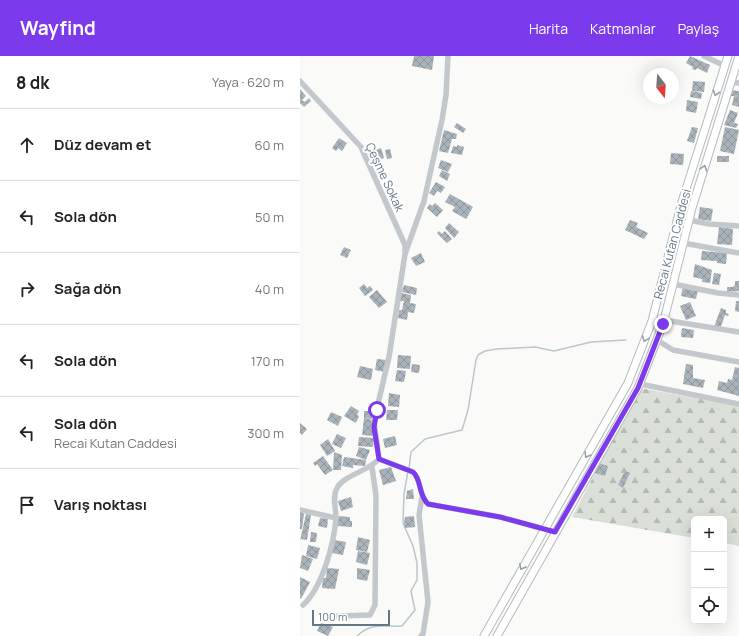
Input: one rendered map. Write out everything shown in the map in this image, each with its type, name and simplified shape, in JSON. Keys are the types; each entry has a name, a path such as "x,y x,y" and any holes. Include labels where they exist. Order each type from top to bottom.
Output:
{"main road":[{"name":"Recai Kutan Caddesi","path":"484,636 596,440 630,376 652,321 681,205 728,56"},
{"name":"Recai Kutan Caddesi","path":"497,636 640,384 664,320 689,220 739,56"}],"street":[{"path":"303,605 323,574 336,518 334,501 337,488 346,479 372,467 379,459 374,421 389,356 404,254 417,224 433,162 446,95 448,56"},
{"path":"704,56 725,66"},
{"name":"Çeşme Sokak","path":"300,81 356,140 364,152 405,245 404,254"},
{"path":"730,82 739,83"},
{"path":"689,220 709,224 739,226"},
{"path":"683,243 739,253"},
{"path":"673,284 718,293 739,295"},
{"path":"664,320 739,332"},
{"path":"657,340 673,350 739,362"},
{"path":"640,384 739,404"},
{"path":"379,459 413,472 417,475 422,497 419,515 428,602 423,634 421,636"},
{"path":"337,616 370,615 375,605 376,496 372,467"},
{"path":"422,497 428,504 435,506 500,517 555,532"},
{"path":"300,510 336,518"}],"green space":[{"path":"640,388 739,406 739,546 727,544 727,516 691,516 691,537 572,517"}],"building":[{"path":"414,56 434,56 432,70 412,66"},
{"path":"690,56 710,65 707,73 697,68 696,70 692,69 693,67 686,63"},
{"path":"693,81 705,82 704,92 692,91"},
{"path":"300,89 306,96 302,100 305,102 309,98 311,101 304,107 300,103"},
{"path":"731,90 739,91 739,107 732,105 734,96 731,96"},
{"path":"691,91 702,93 701,99 690,97"},
{"path":"687,100 698,102 696,113 686,111"},
{"path":"730,110 738,113 734,123 738,124 736,128 724,125"},
{"path":"457,123 466,129 463,133 454,127"},
{"path":"692,127 698,128 694,143 687,141"},
{"path":"725,127 739,130 734,154 720,151"},
{"path":"444,130 457,134 456,139 452,139 448,153 439,151"},
{"path":"339,138 347,143 342,151 338,148 336,151 332,148"},
{"path":"457,145 464,147 462,155 451,153 453,146 457,147"},
{"path":"381,148 384,158 374,161 371,152"},
{"path":"390,149 392,158 387,159 385,150"},
{"path":"671,153 684,154 683,165 670,164"},
{"path":"717,156 729,156 729,162 717,162"},
{"path":"441,160 452,164 448,172 438,168"},
{"path":"442,170 450,174 447,181 439,176"},
{"path":"436,182 445,187 441,193 437,191 434,196 429,193"},
{"path":"450,194 473,207 466,219 452,211 455,207 445,202"},
{"path":"435,203 443,210 437,217 427,208 430,204 432,206"},
{"path":"700,207 713,209 711,221 698,219"},
{"path":"630,220 638,223 636,227 648,233 644,239 625,230"},
{"path":"449,223 459,232 454,238 445,228"},
{"path":"719,227 733,229 732,245 717,244"},
{"path":"439,231 442,234 445,231 452,239 447,243 437,233"},
{"path":"344,247 351,250 347,258 340,255"},
{"path":"702,251 727,253 726,264 717,263 717,261 701,260"},
{"path":"421,253 425,262 416,266 411,258"},
{"path":"695,264 712,270 710,283 702,282 702,279 693,277"},
{"path":"714,273 721,274 719,285 712,284"},
{"path":"735,281 739,281 739,291 727,292 727,287 733,287 735,285"},
{"path":"364,284 367,288 370,286 373,290 365,296 359,288"},
{"path":"404,285 417,288 416,295 402,292"},
{"path":"683,287 698,290 696,299 681,296"},
{"path":"377,290 387,302 379,308 369,297"},
{"path":"401,293 411,295 410,303 416,304 414,313 408,312 407,320 398,318 399,310 402,310 404,301 400,301"},
{"path":"736,301 739,301 739,312 735,311"},
{"path":"690,302 696,316 686,320 680,306"},
{"path":"721,308 726,310 726,313 729,314 728,316 725,315 720,329 714,327"},
{"path":"682,328 694,330 693,338 681,337"},
{"path":"398,355 411,356 410,369 397,368"},
{"path":"377,359 387,360 385,372 375,370"},
{"path":"412,364 420,365 419,373 411,372"},
{"path":"686,364 693,365 693,378 705,380 703,388 683,384"},
{"path":"360,366 373,369 371,380 357,377"},
{"path":"735,367 739,368 739,396 717,390 719,381 727,383 728,379 732,380"},
{"path":"397,370 406,371 404,382 395,381"},
{"path":"389,393 400,395 399,407 388,406"},
{"path":"351,406 359,411 357,415 359,416 356,423 344,416"},
{"path":"387,410 398,410 397,420 386,420"},
{"path":"364,411 373,411 373,419 364,418"},
{"path":"331,412 342,417 338,426 327,420"},
{"path":"364,418 373,420 373,436 362,435"},
{"path":"300,423 307,429 302,435 300,433"},
{"path":"337,434 346,438 341,448 332,444"},
{"path":"395,436 397,445 385,448 383,439"},
{"path":"359,437 374,438 373,447 358,446"},
{"path":"328,439 335,451 327,456 320,445"},
{"path":"359,447 370,450 366,460 356,456"},
{"path":"334,452 342,455 341,470 333,470"},
{"path":"323,456 333,470 325,475 317,464 315,466 313,463"},
{"path":"344,457 366,460 365,466 353,465 353,468 342,466"},
{"path":"598,463 608,466 605,476 595,473"},
{"path":"391,467 396,481 383,485 379,470"},
{"path":"625,471 630,473 623,488 618,485"},
{"path":"413,489 414,499 406,499 407,491"},
{"path":"351,497 353,507 341,511 338,501"},
{"path":"300,512 304,513 302,529 300,529"},
{"path":"306,514 311,515 307,540 301,539 300,541"},
{"path":"338,516 350,517 352,527 337,526"},
{"path":"414,516 415,527 405,528 405,517"},
{"path":"320,518 328,519 327,528 318,526"},
{"path":"311,532 317,533 316,542 310,542"},
{"path":"358,537 370,540 367,552 356,550"},
{"path":"334,540 346,542 343,555 332,553"},
{"path":"308,545 320,548 317,559 306,556"},
{"path":"358,551 370,553 367,565 356,562"},
{"path":"302,555 313,559 308,571 300,568"},
{"path":"327,568 339,569 335,589 322,588 323,578 326,578"},
{"path":"357,568 370,570 367,581 357,579"},
{"path":"300,577 310,582 301,599 300,598"},
{"path":"321,623 333,627 328,636 317,631"}],"waterway":[{"path":"409,468 411,452 425,439 462,430 468,410 478,355 485,351 497,349 535,347 554,351 591,342 626,340"},
{"path":"357,636 373,627 402,626 415,610 411,591 417,580 417,563 413,546 403,523 404,494 408,471"}],"route":[{"path":"377,410 374,427 379,459 393,466 413,472 417,475 420,492 424,501 428,504 500,517 555,532 606,446 638,388 663,324"}]}
